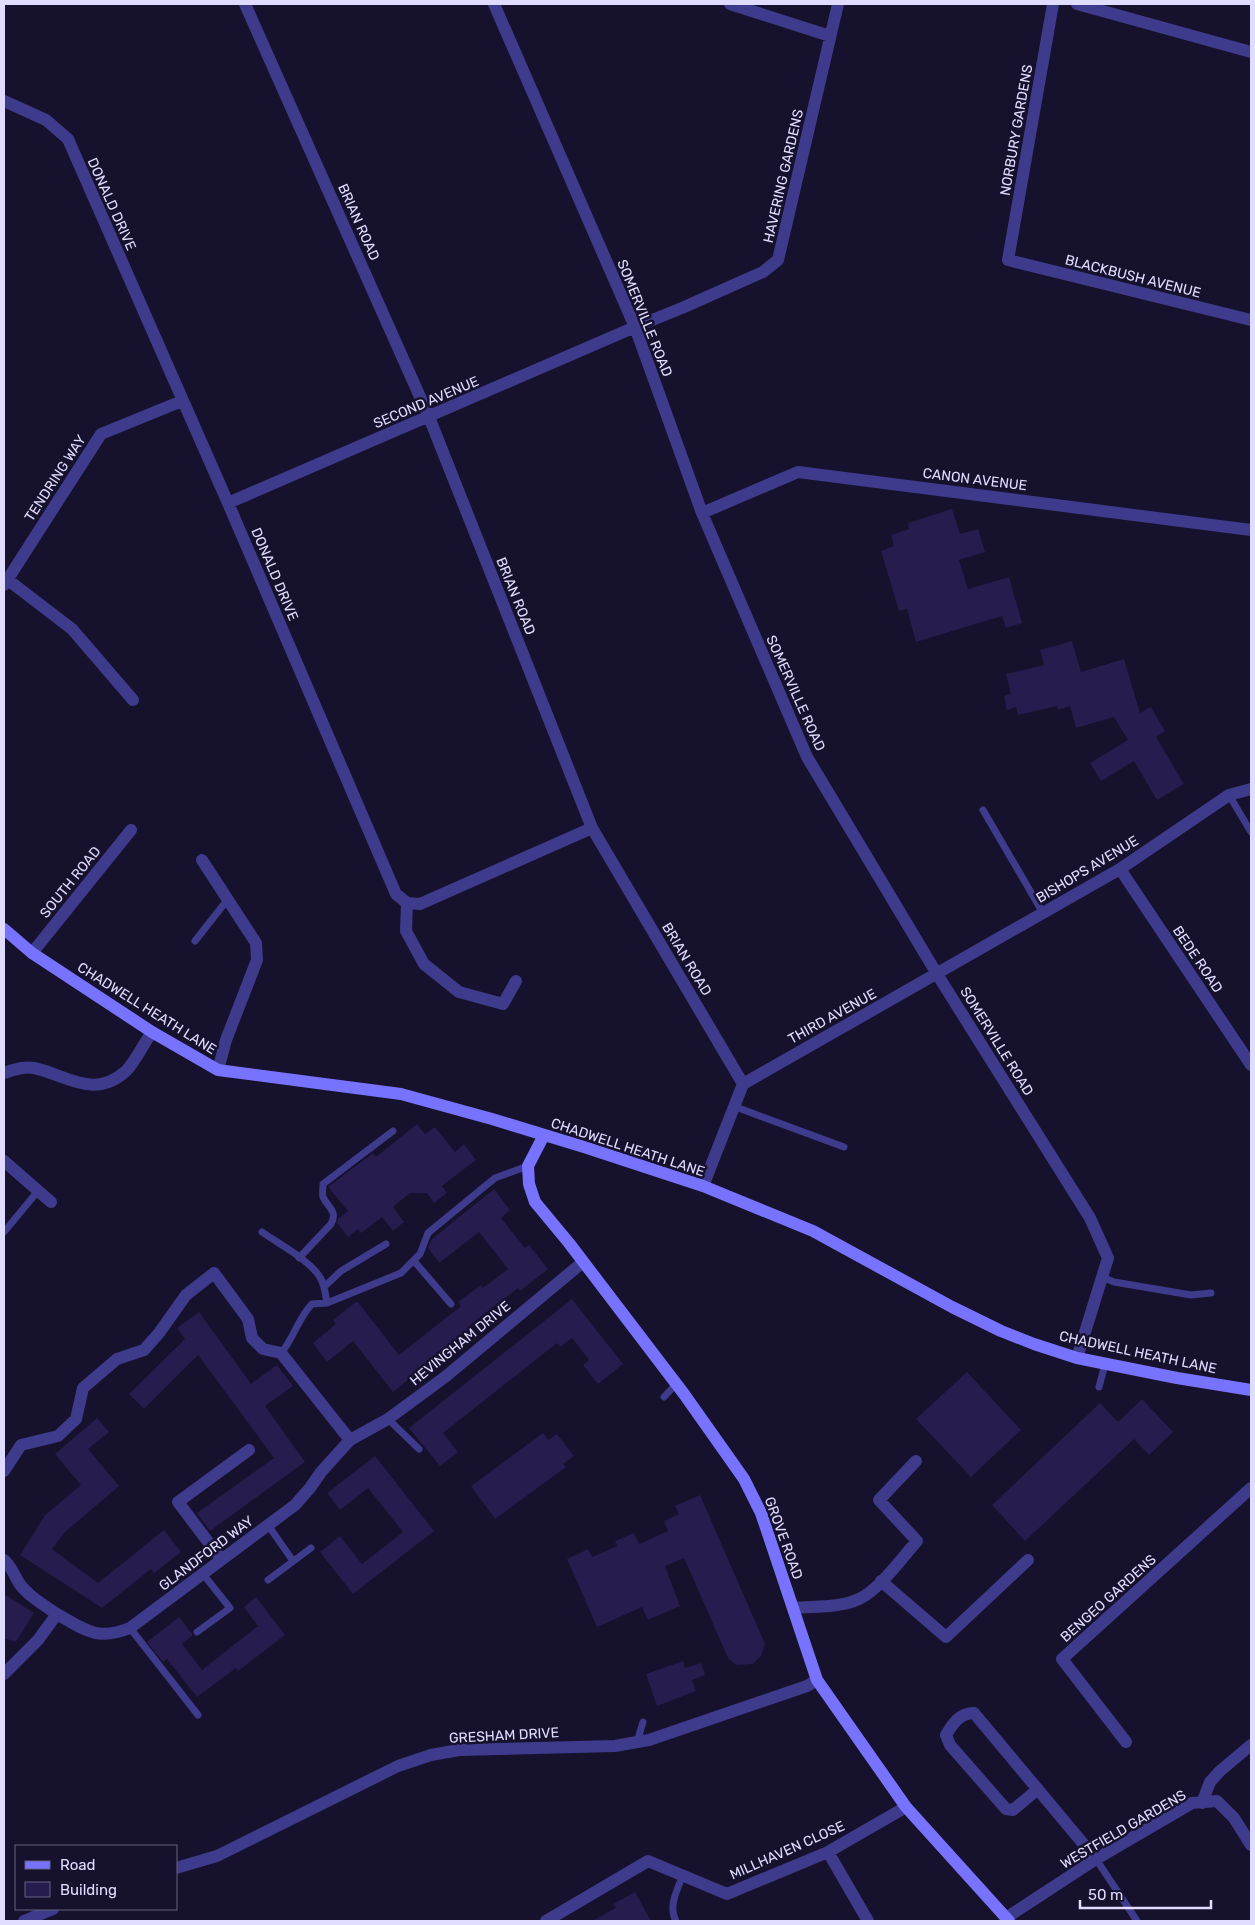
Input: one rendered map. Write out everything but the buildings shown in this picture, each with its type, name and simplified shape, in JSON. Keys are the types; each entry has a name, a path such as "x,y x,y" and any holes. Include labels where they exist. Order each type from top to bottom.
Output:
{"street":[{"name":"BRIAN ROAD","path":"244,4 429,417 592,828 743,1084"},
{"name":"SOMERVILLE ROAD","path":"494,4 635,327 702,514 807,757 937,974 1090,1218 1108,1258 1077,1358"},
{"path":"730,4 830,36"},
{"name":"HAVERING GARDENS","path":"635,327 763,272 778,260 838,4"},
{"name":"NORBURY GARDENS","path":"1008,260 1053,4"},
{"path":"1077,4 1251,52"},
{"name":"DONALD DRIVE","path":"4,101 46,120 68,139 228,503 396,894 407,903"},
{"name":"BLACKBUSH AVENUE","path":"1008,260 1251,320"},
{"name":"SECOND AVENUE","path":"228,503 635,327"},
{"name":"TENDRING WAY","path":"6,582 101,434 182,401"},
{"name":"CANON AVENUE","path":"702,514 798,472 1251,530"},
{"path":"6,582 72,629 133,700"},
{"name":"BISHOPS AVENUE","path":"937,974 1120,869 1230,795 1251,789"},
{"path":"516,981 503,1004 459,992 424,964 406,931 407,903 420,904 592,828"},
{"name":"SOUTH ROAD","path":"32,953 131,830"},
{"path":"202,860 256,944 257,960 226,1040 218,1070"},
{"name":"BEDE ROAD","path":"1120,869 1251,1065"},
{"name":"CHADWELL HEATH LANE","path":"4,929 32,953 152,1032 218,1070 401,1094 544,1135 703,1186 814,1231 1001,1331 1077,1358 1177,1378 1251,1390"},
{"name":"THIRD AVENUE","path":"743,1084 937,974"},
{"path":"4,1073 20,1068 33,1068 82,1085 96,1085 109,1081 126,1070 152,1032"},
{"path":"703,1186 743,1084"},
{"path":"528,1166 544,1135"},
{"path":"4,1161 51,1202"},
{"name":"GROVE ROAD","path":"528,1166 529,1184 535,1202 676,1384 729,1455 744,1479 761,1513 817,1680 906,1807 1007,1920"},
{"name":"HEVINGHAM DRIVE","path":"350,1440 388,1419 444,1377 583,1262"},
{"path":"4,1471 21,1445 58,1436 76,1419 83,1388 117,1358 144,1350 159,1333 186,1295 214,1273 248,1319 252,1338 263,1349 281,1353 350,1440"},
{"name":"GLANDFORD WAY","path":"4,1560 13,1570 20,1584 32,1596 57,1614 82,1628 100,1635 115,1634 130,1628 295,1505 350,1440"},
{"path":"221,1559 178,1502 249,1450"},
{"path":"793,1608 841,1604 859,1599 881,1581 917,1541 879,1500 916,1461"},
{"name":"BENGEO GARDENS","path":"1126,1742 1062,1659 1251,1488"},
{"path":"881,1581 946,1637 1028,1560"},
{"path":"4,1674 38,1640 57,1614"},
{"name":"GRESHAM DRIVE","path":"178,1867 217,1856 398,1766 432,1755 459,1750 615,1746 649,1740 807,1686 817,1680"},
{"path":"1038,1789 1013,1810 1006,1809 950,1745 946,1735 953,1724 966,1713 974,1713 1038,1789 1096,1859"},
{"path":"1202,1803 1210,1782 1251,1745"},
{"name":"WESTFIELD GARDENS","path":"1007,1920 1096,1859 1192,1803 1217,1801 1234,1818 1250,1841"},
{"name":"MILLHAVEN CLOSE","path":"546,1921 648,1861 727,1894 828,1852 906,1807"},
{"path":"828,1852 868,1921"},
{"path":"24,1921 41,1918 52,1910"}],"lane":[{"path":"1230,795 1251,832"},
{"path":"983,810 1043,913"},
{"path":"195,941 228,899"},
{"path":"733,1106 844,1147"},
{"path":"299,1258 335,1218 334,1212 322,1196 323,1184 393,1131"},
{"path":"281,1353 305,1311 312,1304 327,1303 401,1273 420,1254 428,1232 495,1178 528,1166"},
{"path":"4,1232 38,1192"},
{"path":"262,1232 317,1273 324,1287 327,1303"},
{"path":"324,1287 341,1271 386,1244"},
{"path":"414,1261 451,1304"},
{"path":"1102,1277 1114,1282 1191,1295 1211,1293"},
{"path":"1099,1387 1105,1364"},
{"path":"664,1397 676,1384"},
{"path":"388,1419 419,1449"},
{"path":"268,1525 293,1561"},
{"path":"268,1580 311,1548"},
{"path":"198,1632 230,1608 203,1574"},
{"path":"130,1628 198,1715"},
{"path":"637,1742 643,1722"},
{"path":"1096,1859 1137,1921"},
{"path":"676,1921 672,1909 683,1875"}]}
